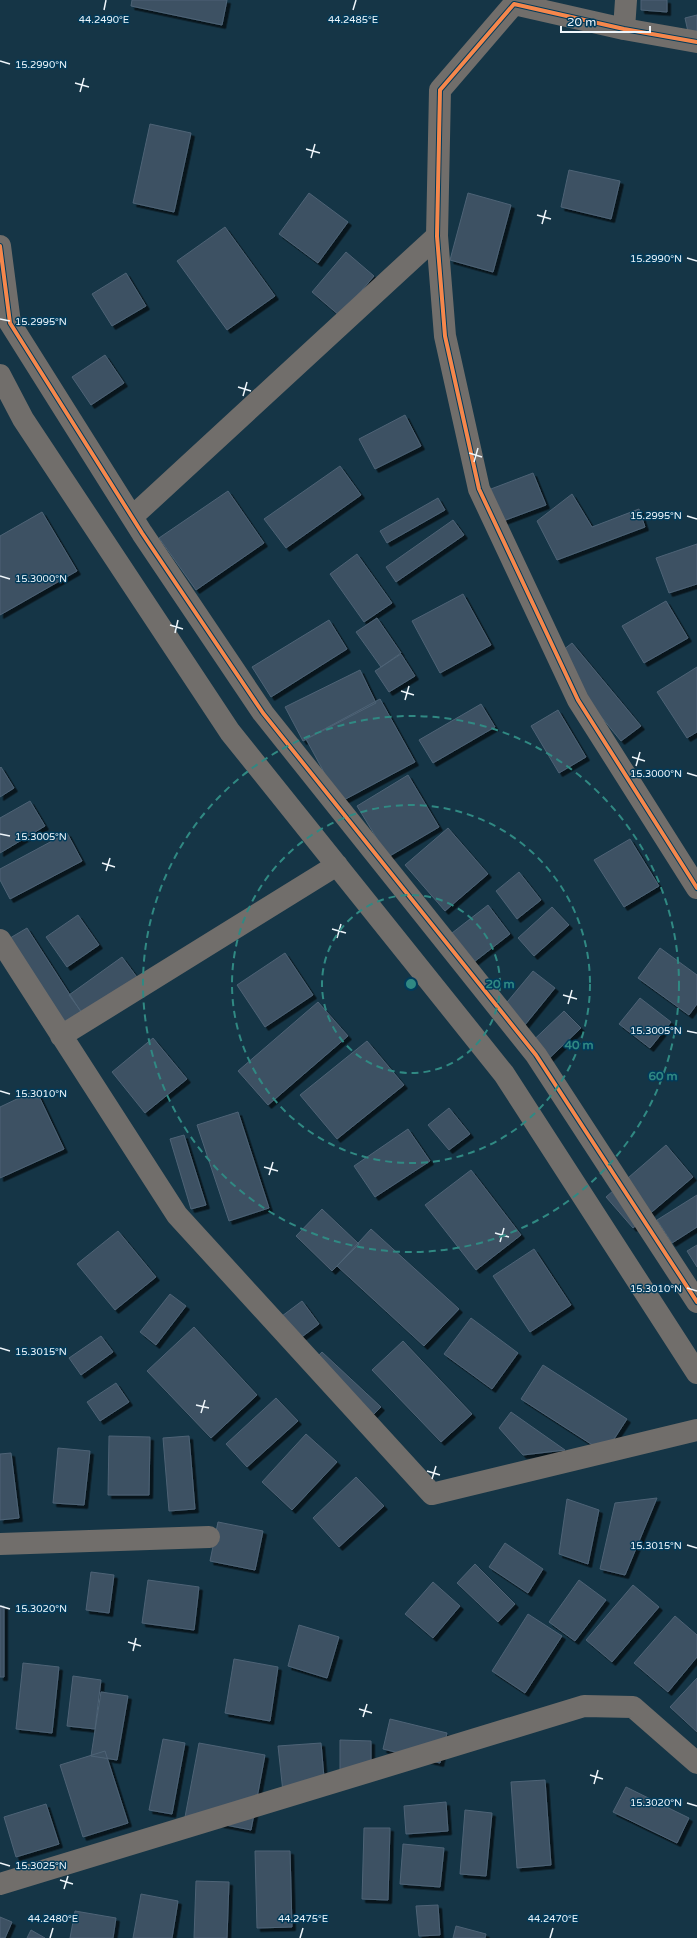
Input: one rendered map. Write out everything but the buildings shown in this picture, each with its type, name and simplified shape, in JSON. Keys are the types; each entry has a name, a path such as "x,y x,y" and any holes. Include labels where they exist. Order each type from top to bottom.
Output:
{"street":[{"path":"624,29 626,0"},
{"path":"697,42 624,29 514,4 440,90 436,236 445,336 479,489 578,700 697,888"},
{"path":"132,517 436,236"},
{"path":"0,246 10,323 132,517 263,713 536,1055 697,1302"},
{"path":"0,375 23,419 230,732 504,1074 697,1373"},
{"path":"61,1036 337,865"},
{"path":"0,940 177,1215 432,1494 697,1430"},
{"path":"0,1544 209,1537"},
{"path":"0,1884 584,1706 633,1707 697,1763"}],"cycle path":[{"path":"697,42 624,29 514,4 440,90 437,236 445,336 479,489 578,700 697,888"},
{"path":"0,246 10,323 142,533 263,713 536,1055 697,1302"}]}
